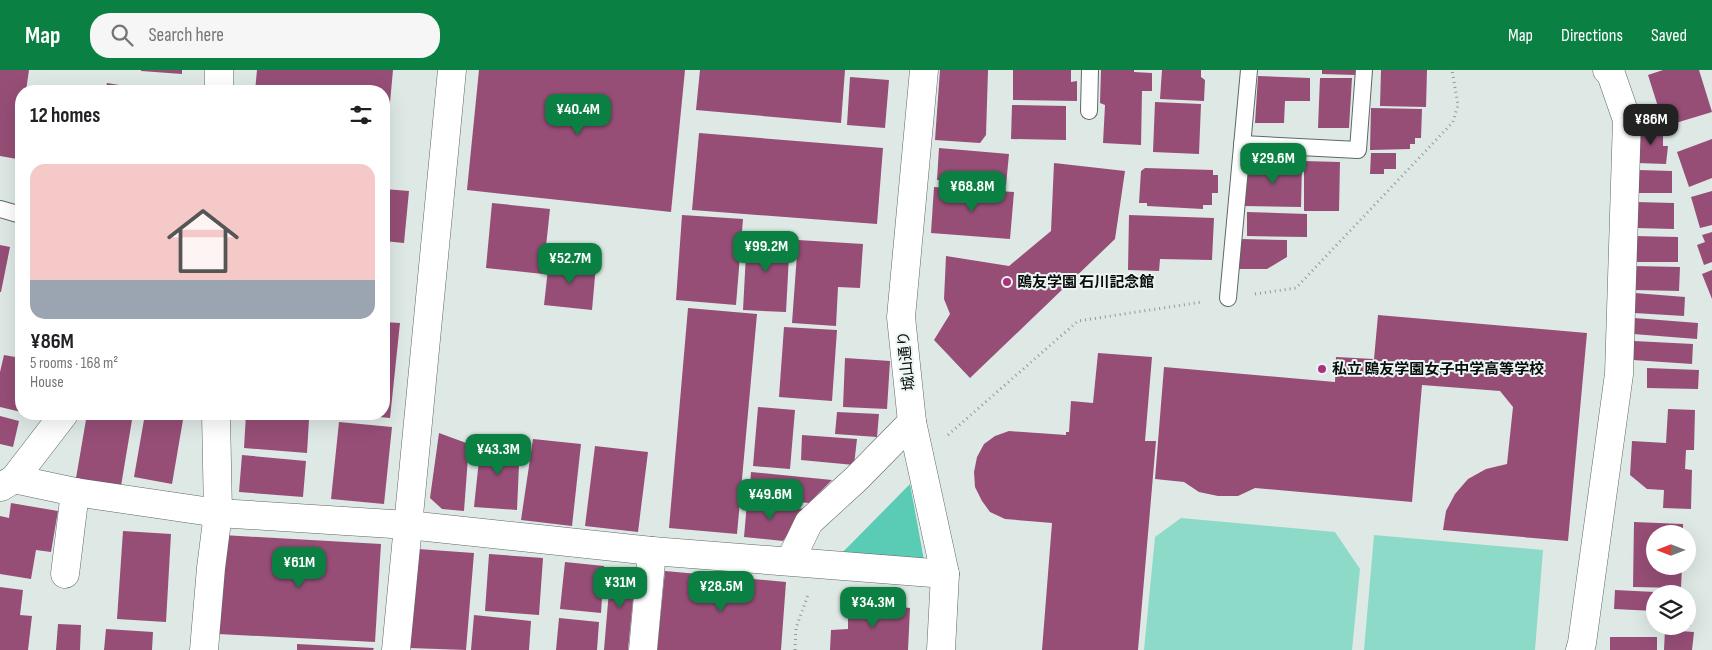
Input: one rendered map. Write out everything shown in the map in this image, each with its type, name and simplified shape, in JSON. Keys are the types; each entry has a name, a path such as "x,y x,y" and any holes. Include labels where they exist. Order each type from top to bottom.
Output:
{"street":[{"path":"219,70 219,85"},
{"path":"396,650 452,70"},
{"name":"城山通り","path":"924,70 901,317 912,422 946,574 942,650"},
{"path":"1580,650 1584,633 1619,374 1627,120 1611,74 1607,70"},
{"path":"59,420 8,476 75,492 218,513 408,525 652,551 946,574"},
{"path":"204,650 218,513 216,420"},
{"path":"790,561 809,522 856,479 912,422"},
{"path":"65,574 75,492"},
{"path":"643,650 652,551"}],"lane":[{"path":"1089,111 1090,70"},
{"path":"1228,298 1249,70"},
{"path":"1242,144 1358,150 1364,70"},
{"path":"0,209 15,213"}],"green space":[{"path":"910,484 924,560 840,555"},
{"path":"1181,518 1335,532 1360,569 1352,650 1144,650 1155,537"},
{"path":"1374,535 1543,550 1535,650 1364,650"}],"building":[{"path":"0,70 29,70 27,85 15,85 15,159 0,156"},
{"path":"182,70 182,74 141,71"},
{"path":"257,70 393,70 390,103 390,85 256,85"},
{"path":"479,70 685,70 671,212 467,190"},
{"path":"700,70 845,70 841,123 696,110"},
{"path":"940,70 988,70 986,135 980,143 935,140"},
{"path":"1013,70 1071,70 1071,82 1077,81 1077,101 1013,100"},
{"path":"1101,70 1134,70 1134,72 1152,73 1152,91 1142,91 1141,145 1103,143 1105,105 1100,103"},
{"path":"1162,70 1201,70 1201,77 1205,80 1204,101 1160,99"},
{"path":"1322,70 1355,70 1355,75 1322,74"},
{"path":"1381,70 1427,70 1426,107 1380,106"},
{"path":"1663,70 1699,70 1712,112 1669,125 1665,111 1660,113 1648,75"},
{"path":"1258,76 1310,78 1310,101 1285,101 1284,123 1255,123"},
{"path":"850,77 889,80 885,128 847,125"},
{"path":"1320,78 1352,78 1349,128 1318,128"},
{"path":"1155,102 1201,104 1199,154 1153,152"},
{"path":"1012,105 1066,106 1066,140 1011,139"},
{"path":"1371,108 1422,109 1421,138 1415,138 1415,144 1410,144 1410,149 1370,150"},
{"path":"1639,125 1659,125 1659,135 1663,135 1663,146 1668,146 1666,164 1637,163"},
{"path":"699,133 883,148 877,224 692,210"},
{"path":"1712,139 1712,178 1689,187 1677,152"},
{"path":"939,148 1009,154 1006,185 937,180"},
{"path":"1371,153 1396,153 1396,169 1384,169 1384,174 1370,174"},
{"path":"1247,159 1267,159 1265,165 1302,165 1301,207 1244,206"},
{"path":"1304,161 1340,162 1339,211 1304,211"},
{"name":"鴎友学園 石川記念館","path":"1054,163 1125,171 1115,239 970,378 934,340 950,314 944,299 946,256 1009,266 1051,231"},
{"path":"1145,168 1213,170 1213,175 1218,175 1218,193 1212,193 1212,205 1203,205 1203,209 1147,206 1147,203 1139,203 1141,171"},
{"path":"1639,170 1672,171 1672,193 1639,193"},
{"path":"934,187 1014,192 1010,239 931,233"},
{"path":"390,189 409,191 404,243 390,242"},
{"path":"1712,191 1712,225 1700,228 1691,197"},
{"path":"1637,202 1674,203 1674,229 1636,228"},
{"path":"492,203 550,209 543,274 486,268"},
{"path":"1247,212 1307,214 1307,237 1247,236"},
{"path":"682,215 743,219 736,305 676,300"},
{"path":"1129,215 1214,218 1212,260 1160,259 1159,271 1128,270"},
{"path":"1712,232 1712,262 1704,265 1697,245 1705,242 1702,235"},
{"path":"747,235 790,237 786,312 743,310"},
{"path":"1634,236 1678,237 1678,262 1634,262"},
{"path":"1241,239 1287,240 1287,257 1267,269 1239,269"},
{"path":"798,240 863,244 860,288 838,287 836,326 792,323"},
{"path":"0,245 10,247 1,292 0,292"},
{"path":"549,260 596,265 592,310 544,305"},
{"path":"1634,266 1680,267 1679,291 1634,290"},
{"path":"1712,270 1712,299 1702,274"},
{"path":"1635,293 1685,297 1684,316 1634,313"},
{"path":"688,308 757,314 737,534 669,528"},
{"path":"1378,315 1587,333 1568,541 1443,530 1446,511 1455,494 1468,479 1486,469 1507,464 1513,407 1500,391 1422,385 1412,502 1255,488 1238,496 1218,496 1199,492 1184,482 1155,479 1164,367 1335,382 1336,357 1374,359"},
{"path":"1634,318 1698,323 1697,339 1633,334"},
{"path":"390,322 400,323 390,418"},
{"path":"784,327 837,330 832,401 779,397"},
{"path":"1634,341 1693,344 1692,364 1633,360"},
{"path":"1098,353 1152,357 1145,441 1156,441 1138,650 1042,650 1052,523 1005,519 990,512 975,487 974,472 977,457 984,444 995,436 1009,431 1066,435 1066,432 1069,432 1071,401 1093,403"},
{"path":"4,355 15,357 15,411 0,407 0,372"},
{"path":"845,358 890,361 887,409 843,407"},
{"path":"1647,368 1699,370 1698,389 1647,388"},
{"path":"758,407 795,410 790,469 753,466"},
{"path":"1668,409 1695,410 1694,450 1686,450 1685,469 1692,470 1691,509 1663,508 1664,490 1647,489 1630,475 1632,441 1666,443"},
{"path":"837,412 879,414 877,437 835,434"},
{"path":"0,416 19,421 13,447 0,444"},
{"path":"86,420 132,420 120,492 75,484"},
{"path":"144,420 183,420 172,484 134,477"},
{"path":"246,420 309,420 307,453 244,448"},
{"path":"339,422 392,427 384,504 331,499"},
{"path":"439,433 469,444 464,511 442,509 430,498"},
{"path":"802,435 857,439 854,465 801,460"},
{"path":"533,439 581,444 572,526 521,520"},
{"path":"481,441 520,442 517,510 474,507"},
{"path":"595,446 648,452 638,532 585,526"},
{"path":"242,455 306,461 303,497 239,492"},
{"path":"751,472 832,480 809,503 749,498"},
{"path":"11,503 58,511 51,552 36,550 31,579 0,574 0,516 9,518"},
{"path":"747,503 806,509 783,541 744,537"},
{"path":"1634,522 1683,524 1646,525 1646,575 1682,575 1681,585 1633,587"},
{"path":"123,531 171,534 166,622 117,619"},
{"path":"223,535 381,544 375,642 218,634"},
{"path":"418,549 474,553 466,650 410,648"},
{"path":"489,554 543,558 539,615 485,611"},
{"path":"565,562 604,566 601,613 560,609"},
{"path":"611,567 636,569 628,650 604,650"},
{"path":"665,571 786,582 781,650 657,650"},
{"path":"0,587 23,590 20,615 32,616 28,650 0,650"},
{"path":"1615,590 1646,592 1646,611 1614,609"},
{"path":"848,601 910,608 908,650 830,650 831,630 848,629"},
{"path":"474,615 531,621 529,650 471,650"},
{"path":"559,618 599,622 597,650 556,650"},
{"path":"58,624 81,625 80,650 56,650"},
{"path":"106,629 153,632 152,650 104,650"},
{"path":"1665,635 1694,635 1692,650 1664,650"},
{"path":"1610,637 1657,637 1657,650 1610,650"},
{"path":"297,644 374,648 373,650 297,650"}],"place":[{"name":"鴎友学園 石川記念館","path":"1007,282"},
{"name":"私立 鴎友学園女子中学高等学校","path":"1322,369"}]}
